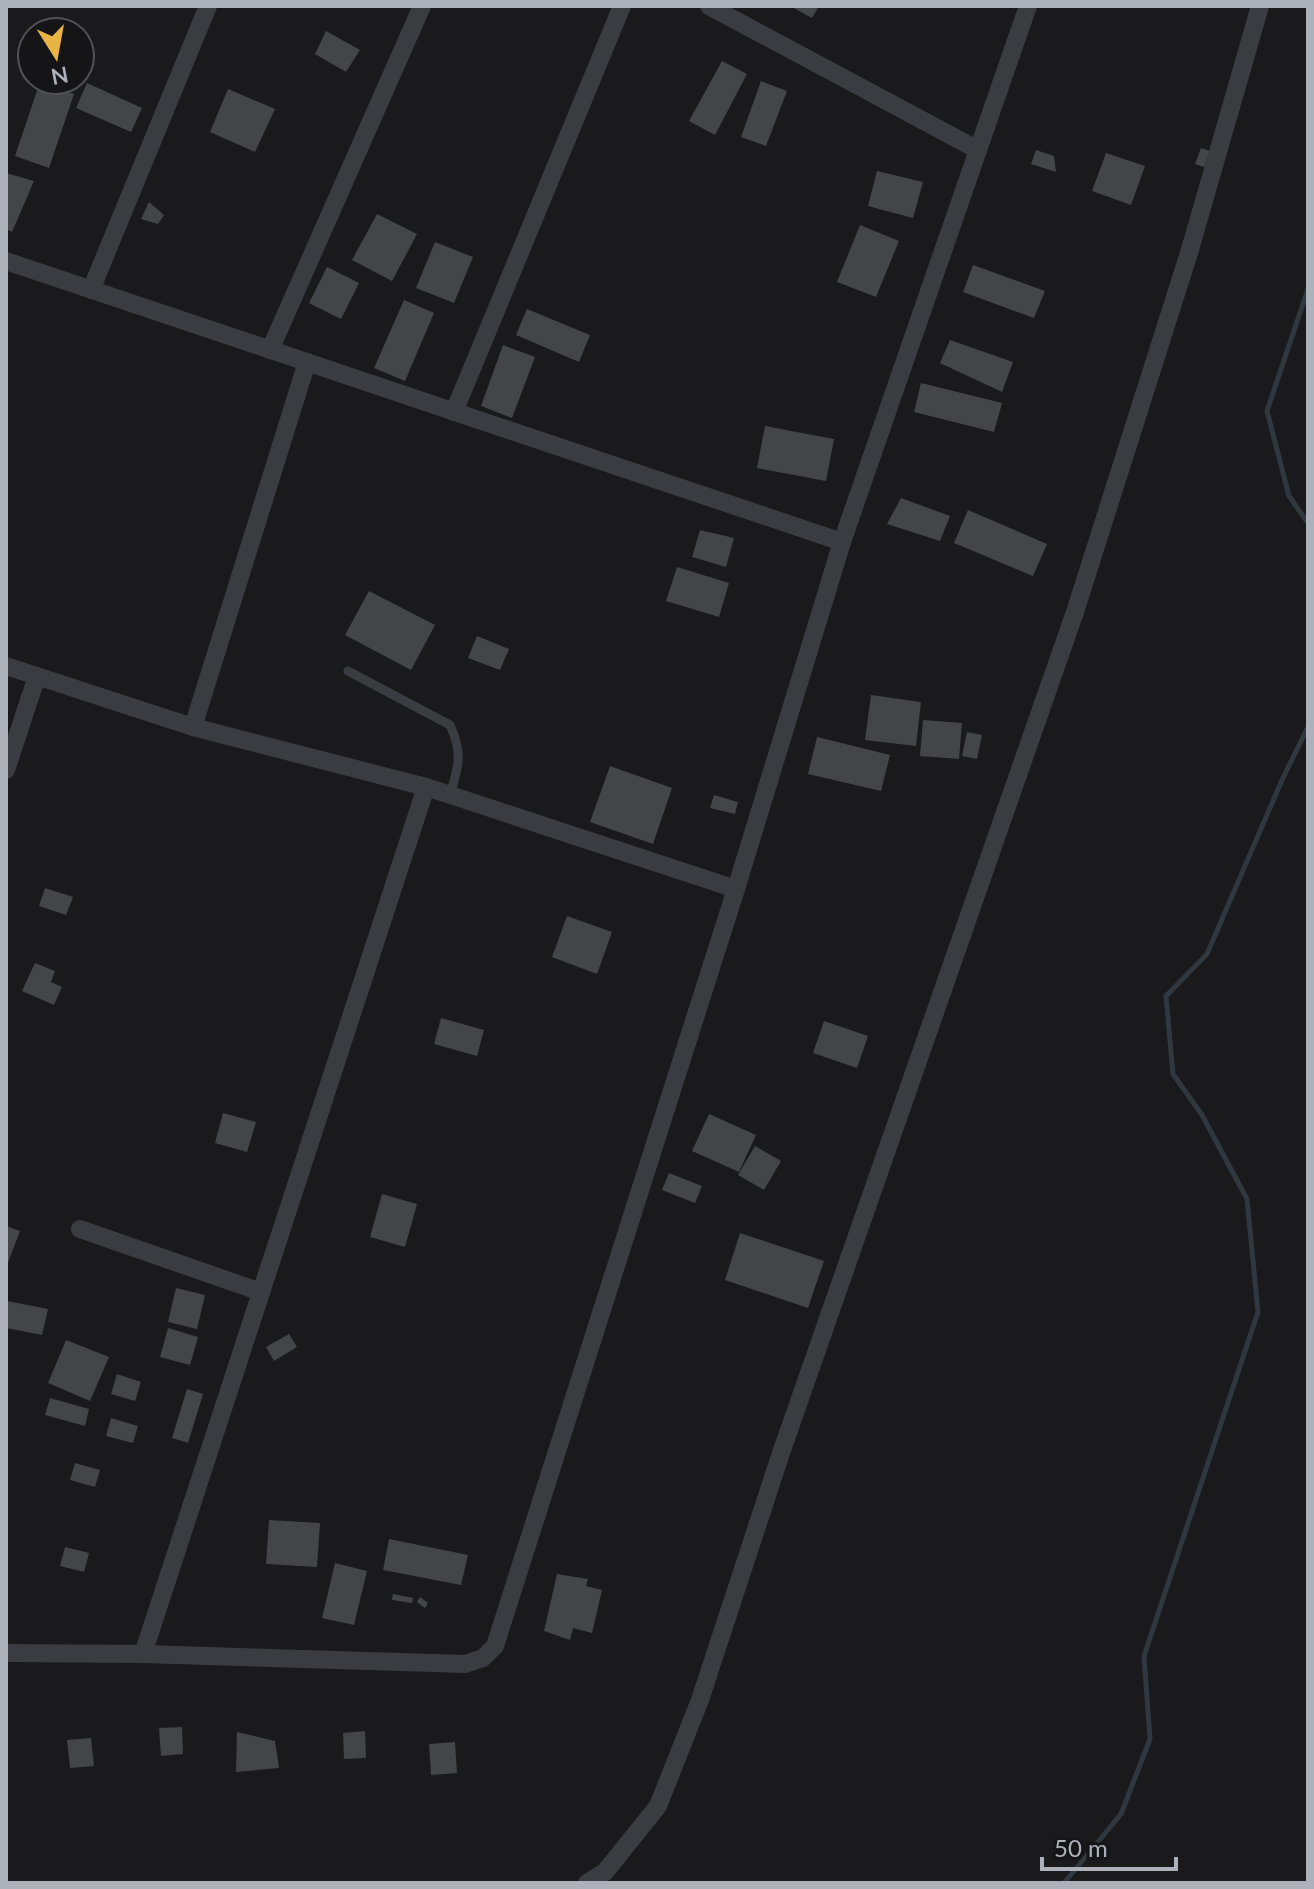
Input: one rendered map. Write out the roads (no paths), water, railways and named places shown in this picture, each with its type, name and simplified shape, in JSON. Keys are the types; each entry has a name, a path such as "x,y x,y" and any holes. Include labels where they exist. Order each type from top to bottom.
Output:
{"street":[{"path":"91,290 208,6"},
{"path":"270,350 422,6"},
{"path":"454,412 622,6"},
{"path":"709,6 978,150"},
{"path":"6,1653 465,1664 483,1658 495,1646 736,889 842,542 1028,6"},
{"path":"587,1883 605,1872 658,1806 700,1700 791,1424 1075,612 1189,253 1260,6"},
{"path":"6,261 842,542"},
{"path":"193,727 307,362"},
{"path":"6,666 193,727 426,787 736,889"},
{"path":"6,770 37,676"},
{"path":"143,1654 426,787"},
{"path":"80,1229 261,1292"}],"lane":[{"path":"348,671 450,725 460,751 450,795"}],"waterway":[{"path":"1308,289 1267,411 1289,496 1308,523"},
{"path":"1064,1883 1121,1814 1150,1739 1144,1656 1258,1312 1247,1199 1202,1115 1173,1074 1166,996 1207,954 1308,727"}]}
